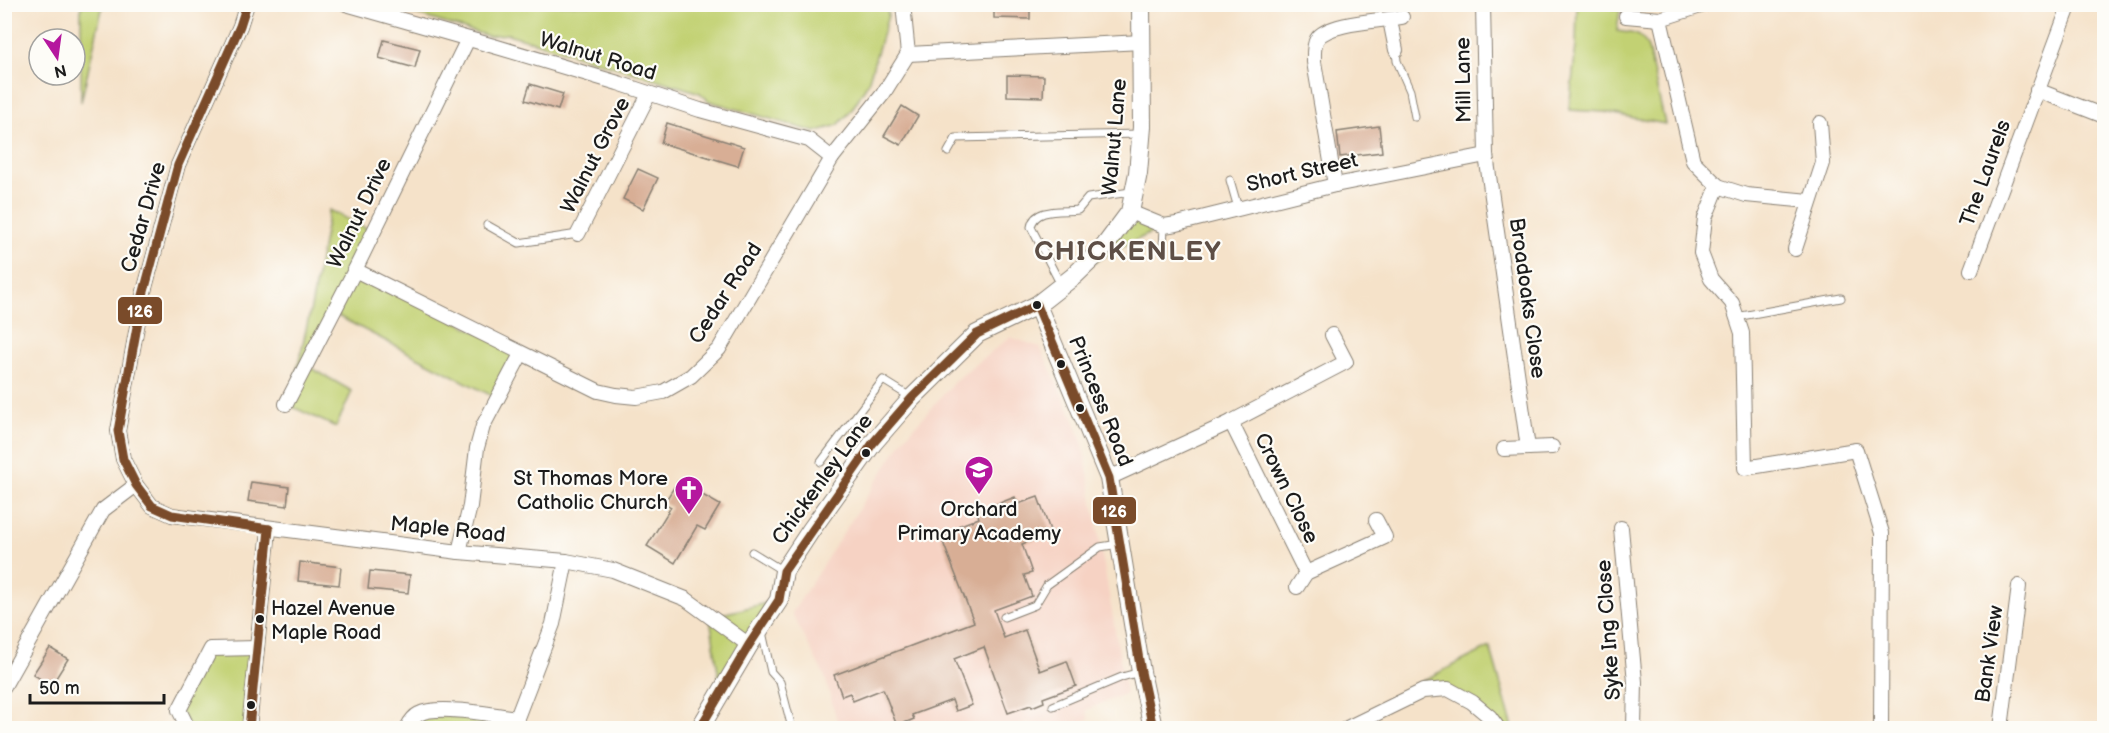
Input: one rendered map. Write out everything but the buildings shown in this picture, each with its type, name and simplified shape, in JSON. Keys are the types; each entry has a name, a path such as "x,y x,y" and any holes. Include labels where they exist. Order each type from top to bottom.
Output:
{"street":[{"name":"Cedar Drive","path":"136,485 123,459 118,432 142,299 178,165 240,26 247,4"},
{"name":"Walnut Road","path":"346,4 809,140 832,158"},
{"path":"903,4 908,54 1142,42"},
{"name":"Walnut Lane","path":"1037,305 1062,286 1104,247 1130,212 1138,173 1141,134 1141,4"},
{"name":"Mill Lane","path":"1483,4 1486,155"},
{"path":"1626,15 1660,19 1707,4"},
{"name":"The Laurels","path":"1971,270 2070,4"},
{"path":"1335,186 1314,62 1317,39 1326,32 1340,27 1396,18 1396,50"},
{"path":"1660,19 1693,162 1718,186 1746,195 1809,201"},
{"name":"Walnut Drive","path":"286,404 355,270 468,39"},
{"name":"Cedar Road","path":"355,270 598,391 636,397 663,392 691,376 719,349 832,158 883,94 908,54"},
{"path":"2037,90 2104,116"},
{"name":"Walnut Grove","path":"578,234 649,94"},
{"path":"1795,249 1823,163 1820,123"},
{"name":"Short Street","path":"1164,226 1335,186 1486,155"},
{"name":"Broadoaks Close","path":"1486,155 1528,448"},
{"path":"1718,186 1705,218 1701,253 1711,279 1732,303 1742,333 1745,468 1856,450 1882,533 1881,729"},
{"path":"1130,212 1164,226"},
{"name":"Chickenley Lane","path":"700,729 749,645 779,600 784,571 810,530 873,443 912,398 977,334 1037,305"},
{"name":"Princess Road","path":"1037,305 1109,478 1141,672 1153,729"},
{"name":"Crown Close","path":"1109,478 1231,422 1346,362 1332,335"},
{"path":"459,552 471,506 477,448 483,426 521,354"},
{"name":"Crown Close","path":"1231,422 1305,573"},
{"path":"1503,449 1551,447"},
{"name":"Maple Road","path":"136,485 152,506 172,515 459,552 566,561 613,570 686,599 749,645"},
{"path":"4,686 103,510 136,485"},
{"name":"Crown Close","path":"1297,587 1305,573 1385,537 1376,520"},
{"name":"Syke Ing Close","path":"1621,528 1634,671 1634,729"},
{"path":"249,729 269,529"},
{"path":"407,729 416,715 429,711 473,713 515,723 553,624 566,561"},
{"name":"Bank View","path":"2001,729 2019,586"},
{"path":"190,729 179,710 211,649 257,648"},
{"path":"1347,729 1423,691 1448,690 1472,702 1490,717 1498,729"}],"lane":[{"path":"1396,50 1397,61 1410,90 1414,117"},
{"path":"948,152 956,138 1141,134"},
{"path":"1230,180 1238,208"},
{"path":"1062,286 1031,227 1032,220 1044,213 1078,210 1088,198 1096,195 1134,191"},
{"path":"487,225 519,243 578,234"},
{"path":"1163,250 1164,226"},
{"path":"1736,317 1841,298"},
{"path":"821,462 883,380 912,398"},
{"path":"1004,617 1035,605 1047,585 1100,547 1119,544"},
{"path":"752,552 784,571"},
{"path":"761,628 771,672 780,682 792,729"},
{"path":"1053,706 1122,677 1141,672"}],"shaded area":[{"name":"Orchard Primary Academy","path":"1010,337 1040,347 1083,445 1126,693 1086,710 1089,719 1067,728 1034,728 1028,722 1011,728 878,725 839,728 825,677 792,613 903,440 954,382"}],"green space":[{"path":"81,5 103,5 87,76 87,27 81,27"},
{"path":"384,5 887,5 888,16 868,83 851,111 838,125 815,132 709,101 700,93 508,34 488,36"},
{"path":"1577,5 1602,5 1620,10 1617,31 1636,34 1645,43 1665,124 1604,112 1569,110 1576,46"},
{"path":"81,87 84,87 81,102"},
{"path":"329,210 374,232 355,270 521,354 498,399 332,313 306,365 352,391 336,427 286,404 293,388 312,303"},
{"path":"1130,212 1164,226 1086,266"},
{"path":"779,600 721,692 710,617"},
{"path":"1490,647 1513,728 1498,728 1448,690 1423,691 1422,681"},
{"path":"257,648 249,728 190,728 179,710 211,649"},
{"path":"416,715 517,718 513,728 407,728"}],"transit line":[{"name":"126","path":"247,4 240,26 178,165 142,299 118,431 123,459 136,485 152,506 172,515 269,529"},
{"name":"126","path":"1037,305 1109,478 1141,672 1153,728"},
{"name":"126","path":"700,728 749,645 779,600 784,571 873,443 912,398 977,334 1037,305"},
{"name":"126","path":"249,728 269,529"}],"place":[{"name":"Orchard Primary Academy","path":"979,496"},
{"name":"St Thomas More Catholic Church","path":"689,516"},
{"name":"Hazel Avenue Maple Road","path":"260,619"}],"district":[{"name":"CHICKENLEY","path":"1128,251"}]}
